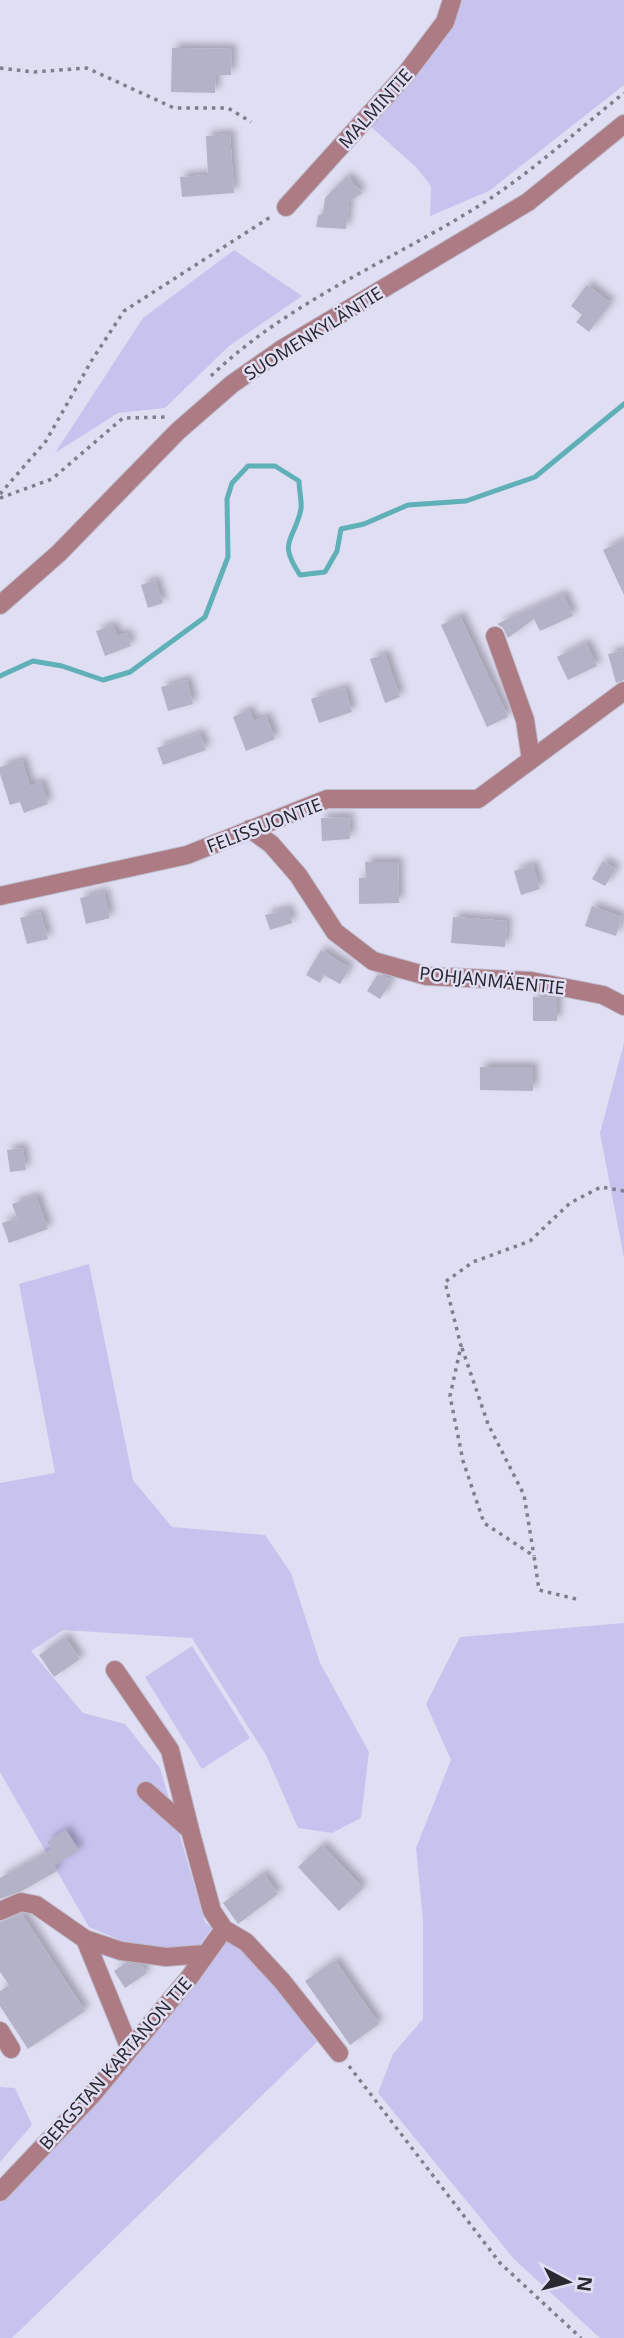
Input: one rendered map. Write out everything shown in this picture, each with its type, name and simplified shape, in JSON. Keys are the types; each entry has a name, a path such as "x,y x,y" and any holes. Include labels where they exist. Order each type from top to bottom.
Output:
{"street":[{"name":"MALMINTIE","path":"286,208 405,75 445,22 452,0"},
{"name":"SUOMENKYLÄNTIE","path":"0,605 59,553 195,416 232,384 282,349 528,202 624,124"},
{"path":"495,636 525,720 531,760"},
{"name":"FELISSUONTIE","path":"0,895 187,855 327,799 478,799 624,691"},
{"name":"POHJANMÄENTIE","path":"250,830 271,844 298,875 335,932 373,961 427,976 531,981 603,995 624,1006"},
{"path":"115,1670 170,1750 212,1911 224,1929 246,1942 273,1971 339,2053"},
{"path":"146,1791 190,1830"},
{"path":"0,1910 21,1902 36,1905 85,1939 121,1951 166,1957 205,1954"},
{"name":"BERGSTAN KARTANON TIE","path":"0,2192 92,2095 189,1978 224,1929"},
{"path":"85,1939 130,2049"},
{"path":"0,2031 11,2049"}],"path":[{"path":"0,68 34,72 88,68 174,108 228,108 251,122"},
{"path":"0,496 46,442 92,360 124,311 286,208"},
{"path":"0,496 52,479 124,418 195,416"},
{"path":"576,1599 539,1590 524,1495 488,1424 461,1346 445,1282 473,1262 530,1241 570,1203 601,1186 624,1191"},
{"path":"461,1346 450,1396 463,1461 484,1523 534,1556"},
{"path":"339,2053 500,2263 581,2338"}],"shaded area":[{"path":"461,0 624,0 624,85 489,191 430,216 431,186 416,167 369,125 451,30"},
{"path":"234,250 302,296 229,346 165,408 118,413 55,453 143,318"},
{"path":"624,1043 624,1258 600,1133"},
{"path":"89,1264 133,1480 172,1527 265,1535 291,1573 320,1663 369,1752 361,1818 332,1833 298,1828 266,1755 192,1638 63,1630 31,1651 83,1713 125,1724 160,1768 205,1922 212,1928 199,1946 165,1948 122,1941 89,1927 0,1772 0,1483 55,1473 19,1284"},
{"path":"624,1623 624,2338 600,2338 514,2259 378,2093 393,2054 423,2019 423,1920 416,1848 451,1760 426,1704 460,1637"},
{"path":"192,1646 250,1738 202,1769 145,1677"},
{"path":"228,1940 240,1947 265,1970 317,2042 12,2338 0,2338 0,2203 92,2105 219,1943"},
{"path":"0,2087 15,2088 32,2125 0,2162"}],"building":[{"path":"172,48 232,49 231,75 216,75 215,93 171,92"},
{"path":"230,134 234,193 182,197 180,177 208,175 206,136"},
{"path":"347,176 362,193 349,202 346,229 316,227 318,216 323,213 325,198"},
{"path":"587,285 611,303 589,332 576,322 582,315 571,306"},
{"path":"624,540 624,595 603,550"},
{"path":"155,580 163,603 148,608 141,585"},
{"path":"563,594 573,616 540,631 534,619 508,638 503,628 497,624"},
{"path":"460,616 508,717 487,727 441,625"},
{"path":"113,625 117,636 127,633 131,646 105,656 96,631"},
{"path":"586,643 597,666 568,680 557,657"},
{"path":"624,650 624,680 616,683 608,654"},
{"path":"385,654 400,697 385,703 370,659"},
{"path":"187,680 193,704 168,711 161,687"},
{"path":"345,688 352,712 319,723 311,699"},
{"path":"249,710 254,721 266,716 275,739 246,751 233,717"},
{"path":"200,733 206,750 163,765 157,748"},
{"path":"22,760 30,786 41,782 48,804 24,813 20,802 10,805 0,774 0,767"},
{"path":"349,817 350,839 322,841 321,818"},
{"path":"603,861 616,869 605,886 592,879"},
{"path":"365,862 398,862 399,903 359,904 359,878 366,878"},
{"path":"533,865 540,889 521,895 514,871"},
{"path":"104,892 110,918 86,924 80,898"},
{"path":"592,906 622,917 616,936 585,926"},
{"path":"288,909 292,923 270,930 265,915"},
{"path":"40,912 48,939 27,944 20,918"},
{"path":"453,917 507,921 505,947 451,943"},
{"path":"321,950 350,968 340,984 324,975 320,983 306,975"},
{"path":"378,974 392,980 380,999 367,991"},
{"path":"533,997 557,998 557,1021 533,1021"},
{"path":"480,1067 533,1067 533,1091 480,1090"},
{"path":"23,1148 26,1170 10,1172 7,1150"},
{"path":"36,1196 48,1229 9,1243 2,1223 17,1218 12,1204"},
{"path":"65,1637 80,1659 54,1677 39,1655"},
{"path":"66,1830 79,1850 54,1866 57,1871 22,1891 0,1899 0,1878 52,1849 47,1842"},
{"path":"322,1845 363,1888 339,1911 298,1867"},
{"path":"263,1873 278,1894 238,1924 223,1903"},
{"path":"22,1914 85,2011 28,2049 0,2006 0,1991 9,1985 0,1972 0,1922"},
{"path":"335,1960 379,2024 350,2045 305,1981"},
{"path":"126,1963 141,1965 147,1973 125,1988 114,1971"}],"waterway":[{"path":"0,676 33,661 62,666 103,680 130,672 205,617 228,557 227,499 232,483 248,466 275,466 299,481 301,509 289,541 289,555 300,575 325,572 337,551 341,529 364,524 408,505 466,501 535,477 624,404"}]}
